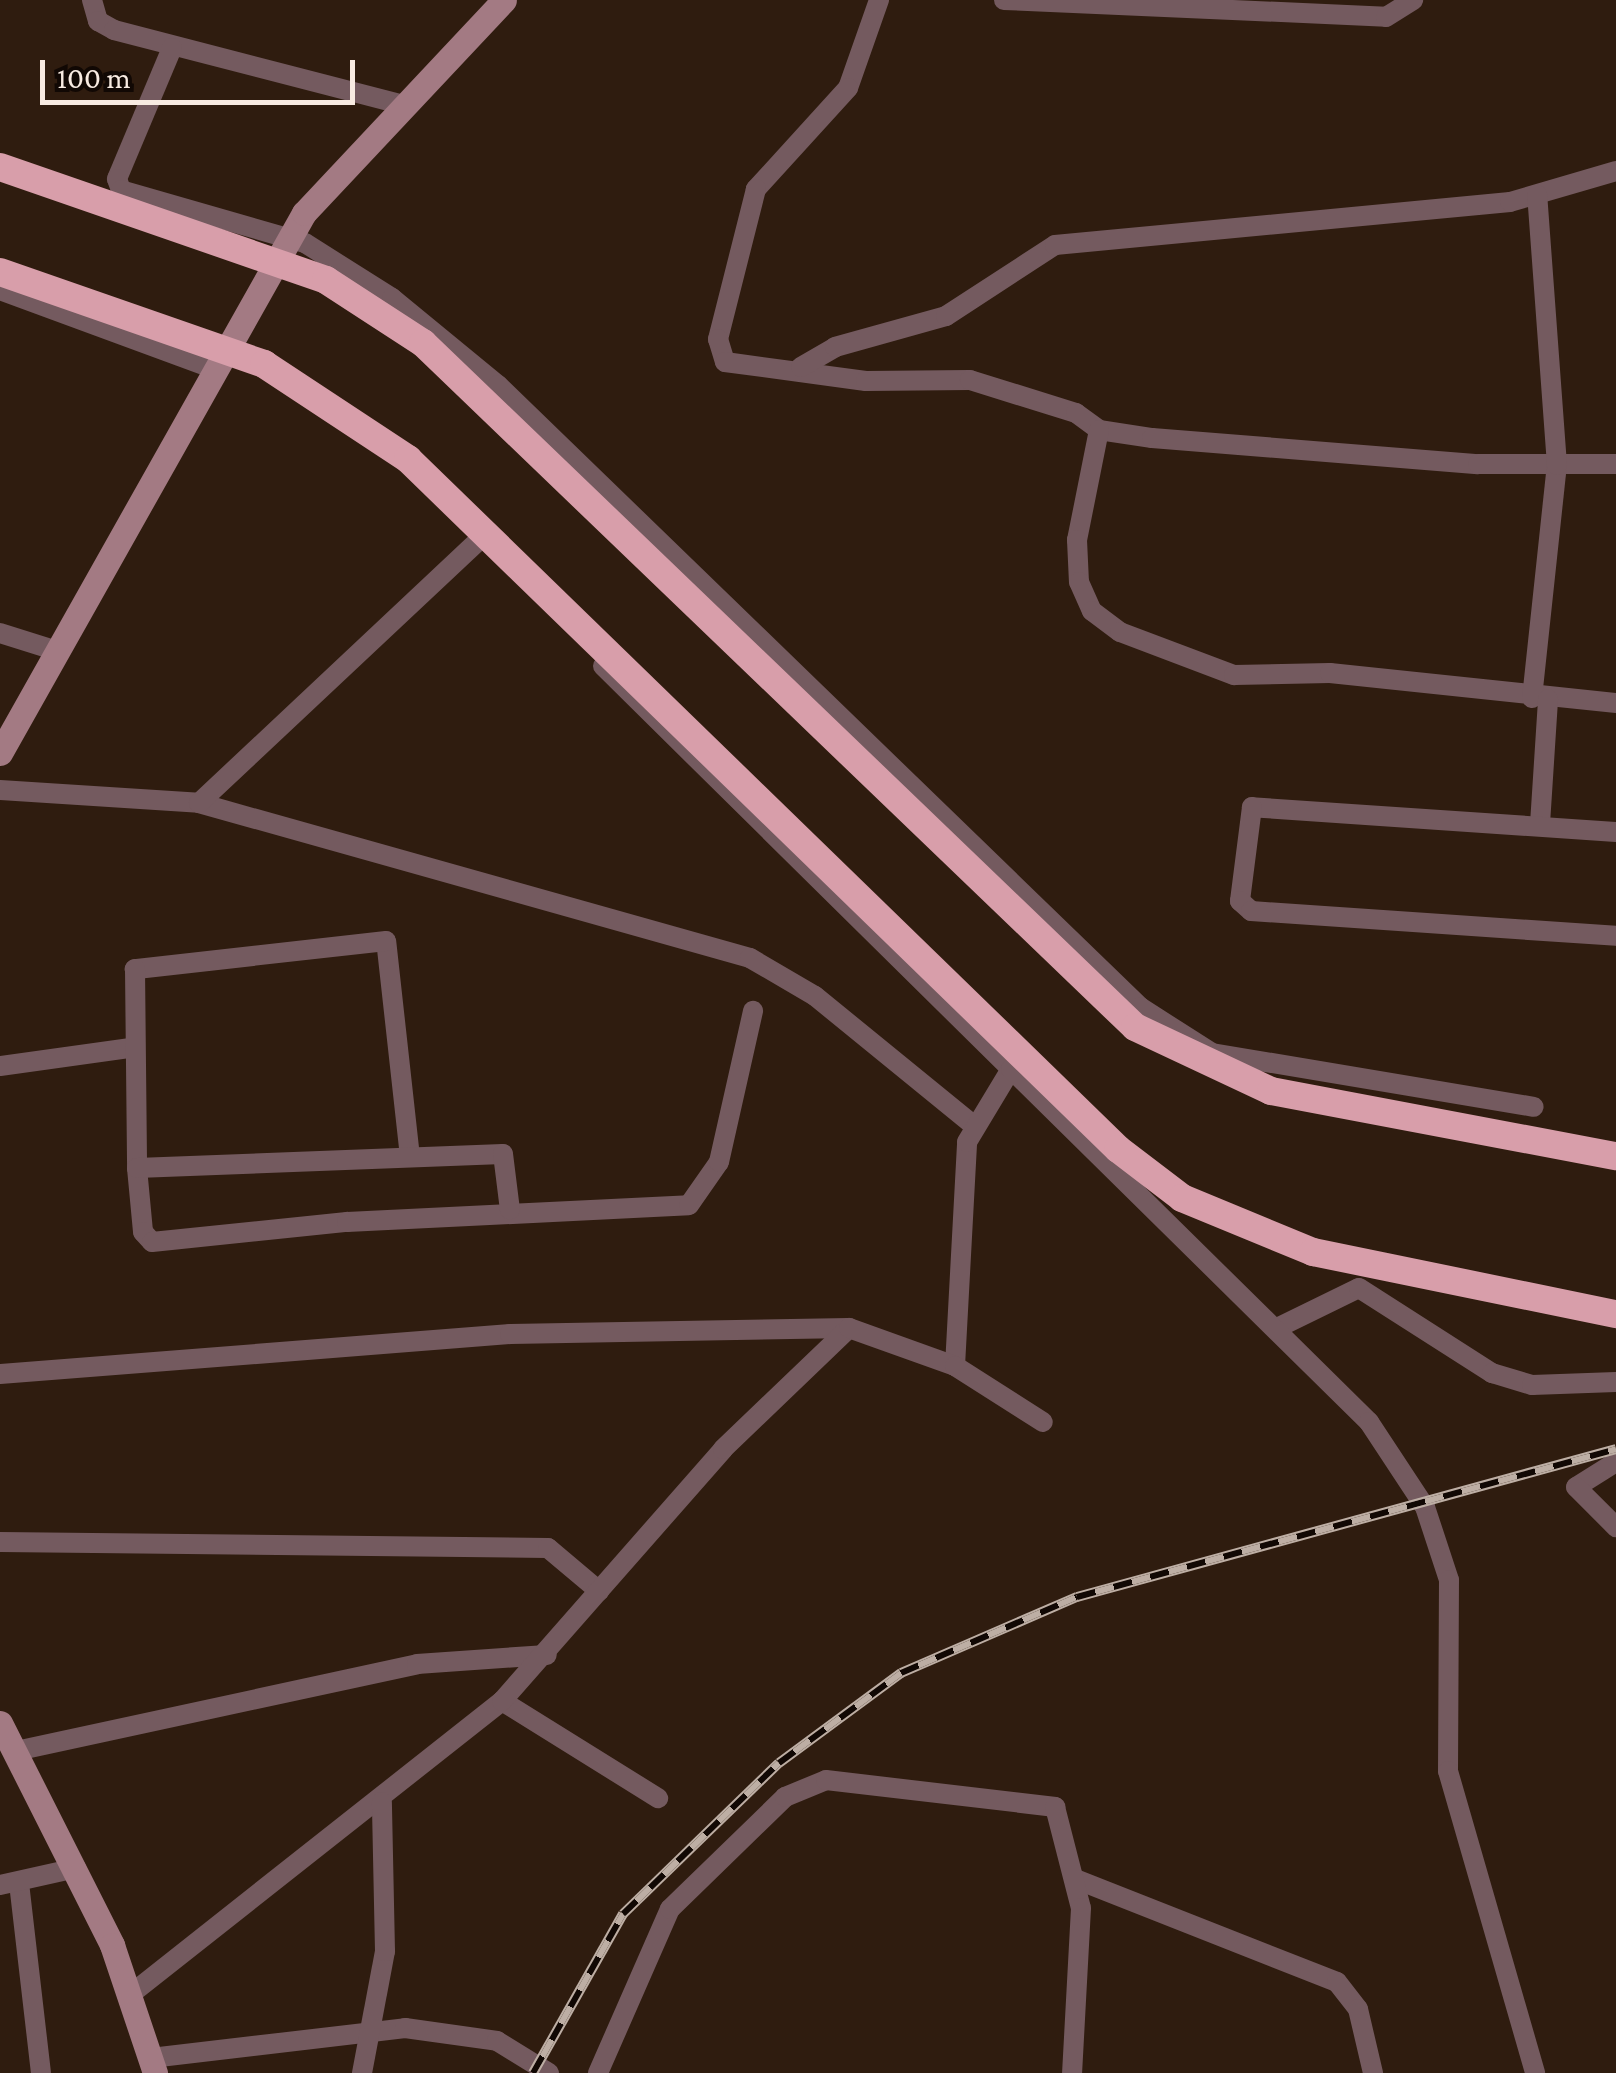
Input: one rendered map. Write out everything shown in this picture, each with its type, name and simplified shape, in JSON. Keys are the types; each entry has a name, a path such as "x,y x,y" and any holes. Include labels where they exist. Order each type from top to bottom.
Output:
{"highway":[{"path":"0,167 326,280 423,343 1136,1027 1271,1091 1616,1156"},
{"path":"0,272 264,364 408,459 1118,1149 1182,1198 1313,1252 1616,1314"}],"main road":[{"path":"0,753 288,237 403,105 502,1"},
{"path":"0,1723 76,1868 131,1994 153,2066"}],"street":[{"path":"92,0 104,25 172,48 403,105"},
{"path":"879,0 848,88 756,189 729,288 721,357 801,367 866,381 970,380 1076,412 1099,430 1557,465 1616,464"},
{"path":"1004,0 1386,17 1413,0"},
{"path":"172,48 117,186 288,237 370,282 498,385 1170,1030 1223,1056 1534,1107"},
{"path":"801,367 835,347 946,316 1055,245 1537,195 1616,171"},
{"path":"1537,195 1557,465 1540,698 1540,824"},
{"path":"0,290 225,355 336,420 476,543 1370,1422 1425,1506 1449,1580 1452,1790 1535,2073"},
{"path":"1099,430 1076,553 1082,597 1107,624 1234,675 1330,673 1616,703"},
{"path":"199,803 476,543"},
{"path":"0,633 58,651"},
{"path":"0,790 199,803 750,958 815,996 972,1124"},
{"path":"1616,832 1252,808 1240,902 1251,911 1616,936"},
{"path":"410,1157 386,941 140,965 131,976 130,1048 137,1168 143,1232 152,1242 510,1210 690,1205 719,1162 754,1011"},
{"path":"0,1066 130,1048"},
{"path":"955,1366 972,1124 1010,1069"},
{"path":"137,1168 507,1156 510,1210"},
{"path":"1277,1328 1360,1288 1506,1378 1616,1382"},
{"path":"131,1994 382,1802 502,1702 723,1449 849,1328"},
{"path":"0,1374 510,1334 849,1328 955,1366 1043,1422"},
{"path":"1616,1462 1576,1487 1616,1526"},
{"path":"0,1542 548,1548 600,1591"},
{"path":"16,1750 399,1667 547,1655"},
{"path":"502,1702 658,1798"},
{"path":"598,2073 670,1909 719,1853 809,1783 1050,1802 1078,1880 1072,2073"},
{"path":"362,2073 385,1951 382,1802"},
{"path":"41,2073 9,1884 76,1868"},
{"path":"1078,1880 1336,1982 1358,2009 1373,2073"},
{"path":"153,2066 370,2029 479,2036 549,2073"}],"railway":[{"path":"533,2073 623,1914 779,1763 901,1673 1077,1597 1616,1449"}]}
